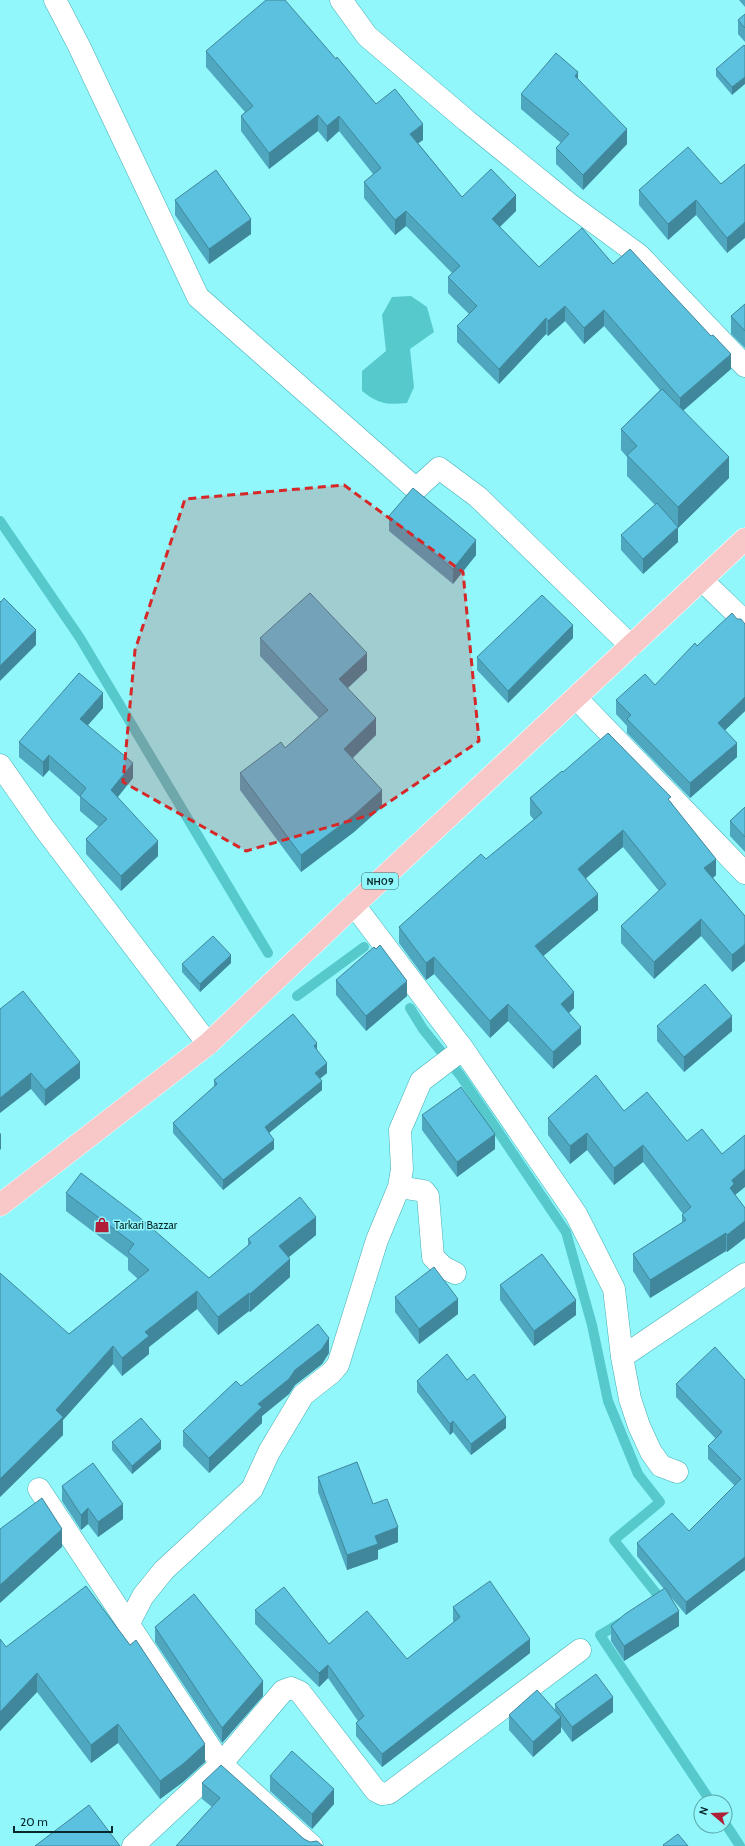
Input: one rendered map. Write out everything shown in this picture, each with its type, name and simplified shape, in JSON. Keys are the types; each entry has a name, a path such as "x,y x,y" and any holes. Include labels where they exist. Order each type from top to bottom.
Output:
{"main road":[{"name":"NH09","path":"0,1205 208,1044 354,905 745,539"}],"street":[{"path":"55,0 79,46 198,297 416,489 438,468 478,497 631,646"},
{"path":"340,0 367,36 467,121 568,203 639,255 745,366"},
{"path":"702,580 745,622"},
{"path":"576,698 745,873"},
{"path":"0,765 44,828 208,1044"},
{"path":"354,905 462,1050 576,1214 614,1289 622,1357 630,1399 638,1426 651,1452 661,1466 677,1472"},
{"path":"128,1625 143,1596 164,1570 252,1489 269,1452 303,1395 331,1373 338,1365 377,1240 399,1187 402,1170 400,1130 421,1081 462,1050"},
{"path":"399,1187 424,1191 428,1196 433,1257 443,1267 455,1273"},
{"path":"622,1357 745,1274"},
{"path":"39,1489 221,1764 312,1846"},
{"path":"133,1846 221,1764 283,1691 291,1688 300,1692 376,1791 382,1794 389,1793 580,1650"}],"highlighted area":[{"path":"344,485 463,572 479,741 370,815 246,851 123,782 135,650 185,499"}],"water":[{"path":"411,296 427,307 434,332 410,349 414,387 407,403 383,403 373,399 362,391 362,371 386,351 382,315 392,297"}],"building":[{"path":"266,0 285,0 336,59 337,57 376,104 395,89 423,124 410,134 462,197 491,169 516,195 492,219 539,267 582,228 613,264 630,249 711,336 713,335 731,354 680,398 604,310 584,328 565,306 548,321 546,318 499,369 457,326 477,306 448,277 460,266 406,211 395,220 364,182 381,168 339,116 327,126 318,115 269,153 241,116 253,106 206,51"},
{"path":"745,14 745,28 738,20"},
{"path":"744,45 745,77 732,87 716,69"},
{"path":"556,53 578,72 575,76 627,129 583,175 556,148 569,134 521,94"},
{"path":"688,147 721,184 745,164 745,222 727,238 696,200 668,224 639,190"},
{"path":"216,170 251,219 209,249 175,200"},
{"path":"745,304 745,331 731,316"},
{"path":"662,389 729,457 678,507 627,455 637,446 621,429"},
{"path":"413,488 476,540 453,569 389,516"},
{"path":"657,503 678,527 643,559 621,535"},
{"path":"310,593 367,653 339,679 376,718 344,749 382,790 354,815 301,855 240,773 281,742 285,748 328,710 260,638"},
{"path":"542,595 573,625 508,691 477,657"},
{"path":"4,598 36,630 0,666 0,601 1,602"},
{"path":"732,613 737,619 741,619 745,624 745,697 718,723 737,743 690,783 627,719 631,715 616,700 645,674 655,685 695,643 697,646"},
{"path":"79,673 103,693 80,719 133,763 111,790 158,841 121,876 86,839 107,819 80,796 86,788 49,755 43,762 19,742"},
{"path":"608,733 671,797 668,799 716,859 704,868 745,916 745,944 732,955 701,919 654,962 621,926 666,884 623,830 578,869 598,894 535,946 574,992 561,1004 581,1027 553,1052 508,1004 490,1021 434,957 426,963 399,927 481,854 486,859 542,813 530,798"},
{"path":"745,807 745,837 730,821"},
{"path":"213,936 231,955 200,984 182,964"},
{"path":"380,945 407,981 366,1016 336,980 374,947 376,949"},
{"path":"705,984 732,1016 684,1057 657,1026"},
{"path":"23,991 80,1062 45,1090 31,1073 0,1098 0,1009"},
{"path":"293,1014 317,1043 314,1046 327,1063 315,1073 322,1081 265,1127 274,1140 223,1180 173,1123 217,1084 214,1080"},
{"path":"596,1075 624,1111 647,1092 687,1141 702,1129 722,1154 745,1135 745,1169 732,1180 734,1184 730,1188 745,1208 745,1221 727,1235 726,1233 650,1280 633,1254 686,1220 682,1215 691,1207 643,1145 614,1168 587,1133 570,1146 548,1118"},
{"path":"461,1087 495,1134 457,1162 422,1115"},
{"path":"81,1173 139,1217 209,1278 251,1243 248,1239 300,1197 316,1217 279,1246 290,1259 250,1294 249,1293 218,1317 197,1291 145,1332 149,1336 122,1358 113,1346 56,1410 63,1417 0,1479 0,1273 69,1334 149,1270 128,1252 134,1244 66,1193"},
{"path":"542,1254 576,1300 534,1331 500,1285"},
{"path":"434,1267 458,1299 419,1329 395,1297"},
{"path":"318,1324 329,1338 322,1349 295,1370 289,1379 258,1404 262,1407 209,1458 183,1431 236,1381 241,1386"},
{"path":"715,1347 745,1380 745,1557 686,1602 637,1543 672,1513 689,1531 741,1479 708,1446 722,1432 676,1384"},
{"path":"447,1354 467,1380 474,1374 506,1417 471,1444 453,1421 450,1424 417,1381"},
{"path":"141,1418 161,1441 132,1466 112,1442"},
{"path":"357,1462 373,1504 387,1499 398,1527 375,1536 378,1544 347,1555 318,1477"},
{"path":"93,1463 123,1504 98,1522 88,1508 81,1515 62,1486"},
{"path":"42,1498 62,1529 0,1585 0,1529"},
{"path":"490,1581 530,1639 382,1754 356,1723 364,1716 328,1665 319,1673 255,1610 284,1587 329,1644 367,1611 407,1659 460,1617 453,1607"},
{"path":"86,1586 130,1645 136,1640 205,1744 183,1764 160,1781 118,1724 91,1745 37,1673 0,1712 0,1639 6,1647"},
{"path":"665,1588 679,1611 624,1646 611,1626 625,1614"},
{"path":"194,1594 263,1681 222,1728 155,1627"},
{"path":"596,1674 613,1697 572,1727 555,1704"},
{"path":"537,1690 561,1717 533,1742 509,1715"},
{"path":"292,1751 334,1789 312,1814 270,1776"},
{"path":"221,1765 304,1839 310,1842 317,1841 323,1846 176,1846 220,1798 202,1783"},
{"path":"89,1805 120,1846 35,1846"},
{"path":"678,1834 688,1846 663,1845"}],"waterway":[{"path":"0,521 80,638 268,953"},
{"path":"297,996 364,947"},
{"path":"410,1008 423,1029 460,1075 566,1232 592,1325 608,1401 638,1474 660,1502 614,1540 660,1598 654,1602"},
{"path":"622,1622 600,1635 706,1794"},
{"path":"732,1834 740,1846"}],"place":[{"name":"Tarkari Bazzar","path":"102,1225"}]}
